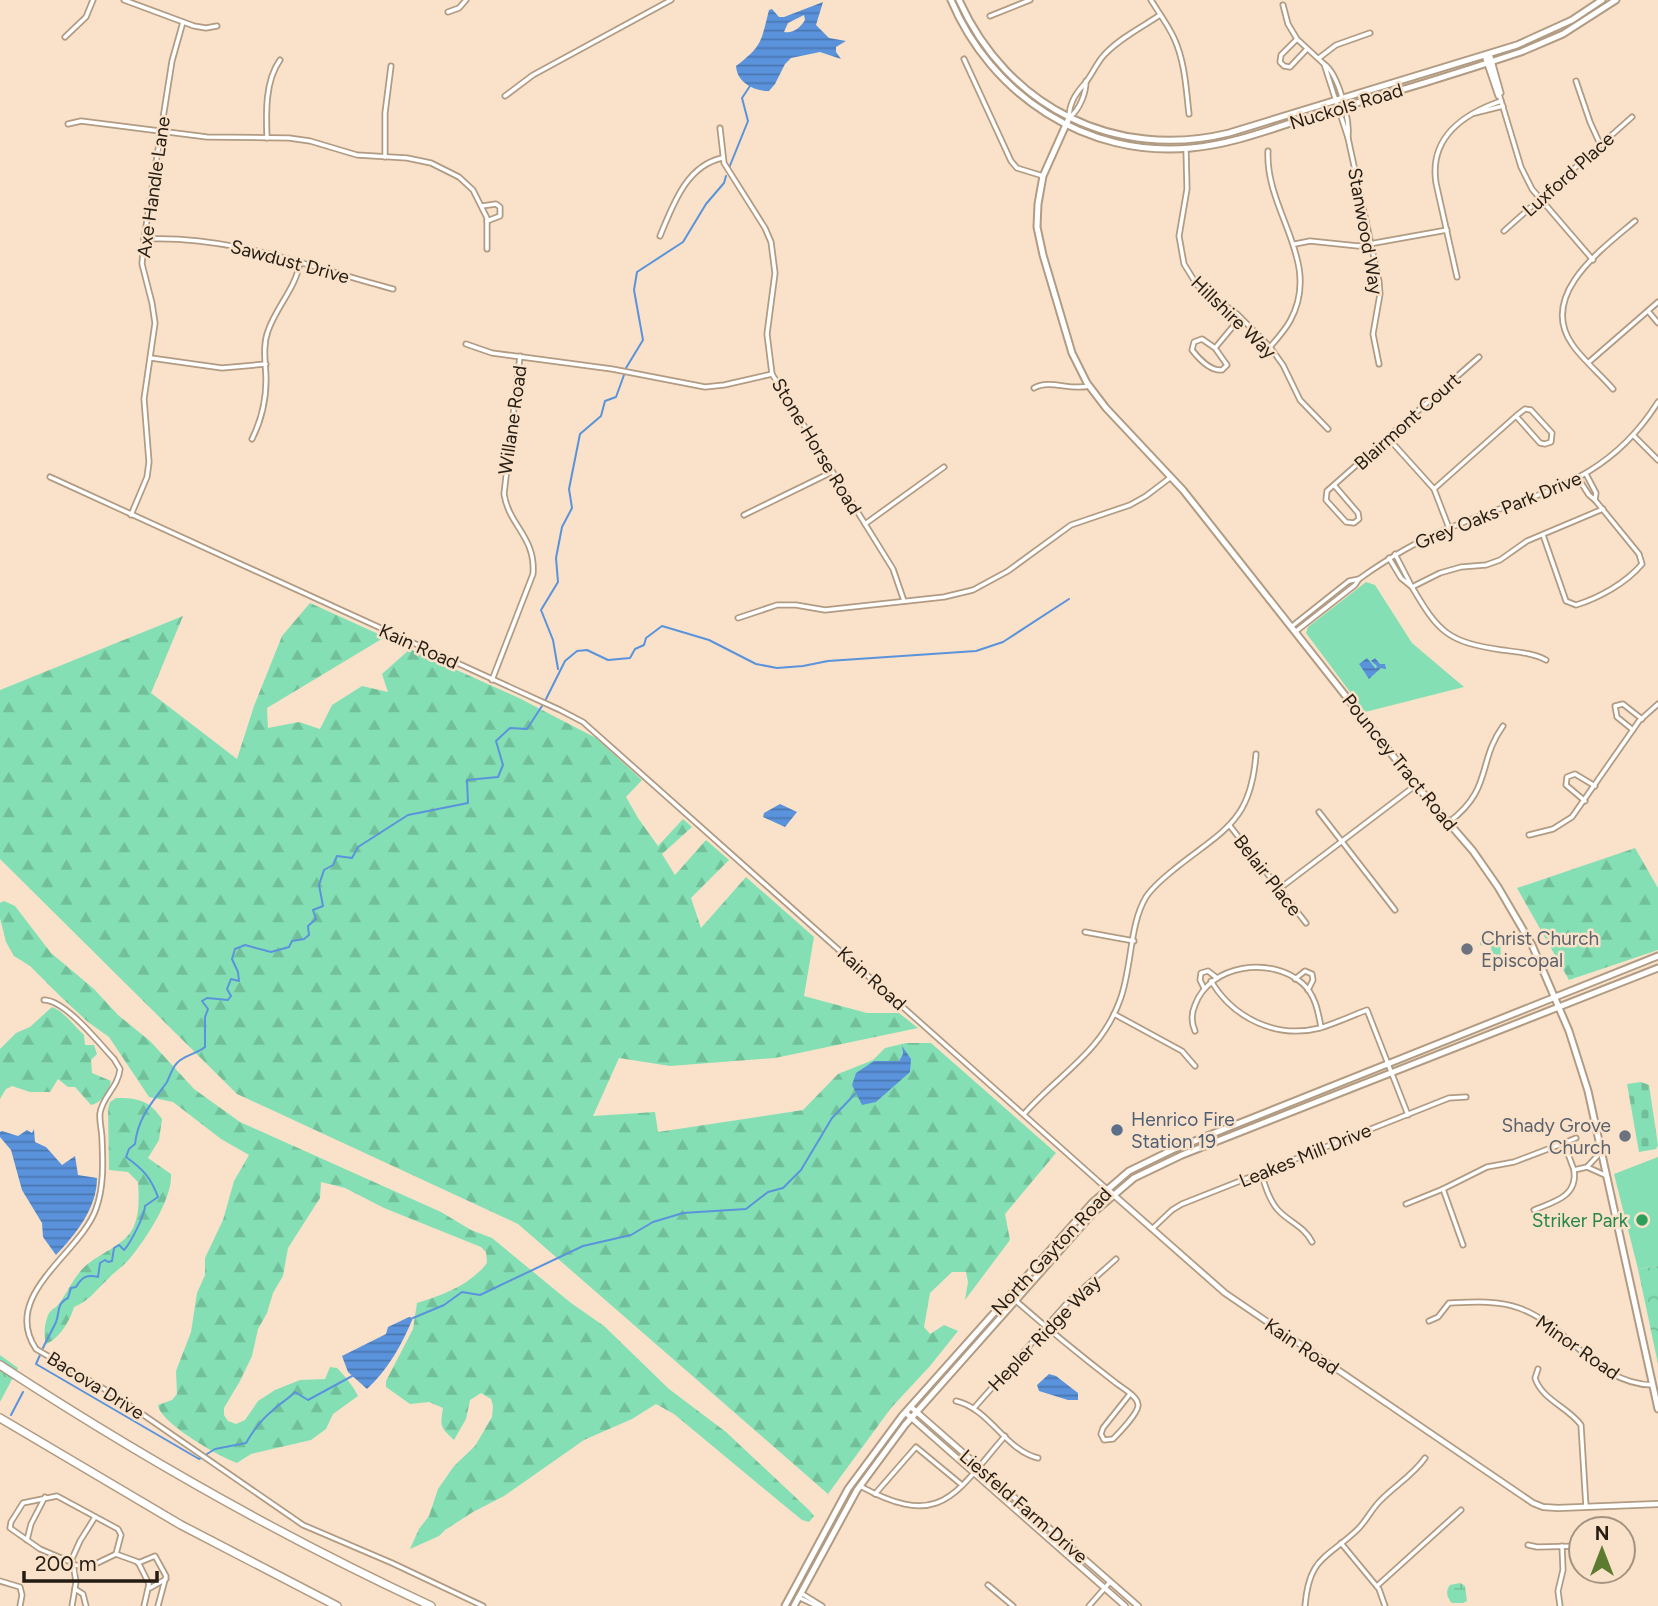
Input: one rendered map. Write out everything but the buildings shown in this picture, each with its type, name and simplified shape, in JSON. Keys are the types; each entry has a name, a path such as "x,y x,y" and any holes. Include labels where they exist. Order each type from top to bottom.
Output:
{"highway":[{"path":"0,1365 104,1431 203,1488 335,1559 431,1606"},
{"path":"0,1418 181,1525 337,1606"}],"main road":[{"path":"951,0 966,32 991,67 1028,102 1065,124"},
{"path":"959,0 976,32 1009,74 1032,94 1069,118"},
{"name":"Nuckols Road","path":"1069,118 1126,136 1179,141 1229,133 1544,34 1602,0"},
{"name":"Nuckols Road","path":"1065,124 1101,139 1130,146 1186,149 1225,143 1530,49 1563,34 1616,0"},
{"name":"Pouncey Tract Road","path":"1069,118 1044,176 1038,204 1038,236 1067,340 1080,371 1105,408 1171,477 1416,785 1449,822 1487,872 1532,945 1581,1065 1658,1409"},
{"name":"North Gayton Road","path":"785,1606 848,1489 876,1449 1080,1215 1129,1171 1158,1156 1658,956"},
{"name":"North Gayton Road","path":"794,1606 860,1486 885,1450 1094,1212 1134,1178 1167,1161 1658,968"}],"street":[{"path":"65,37 86,17 93,0"},
{"path":"124,0 201,28 217,26"},
{"path":"448,12 459,8 466,0"},
{"path":"505,96 526,79 671,0"},
{"path":"990,16 1030,0"},
{"path":"1151,0 1174,37 1182,58 1189,114"},
{"path":"1283,5 1288,24 1297,39 1281,55 1280,62 1290,67 1307,49"},
{"path":"1069,118 1075,113 1086,90 1086,81 1097,63 1111,48 1160,15"},
{"name":"Axe Handle Lane","path":"131,516 149,466 144,399 155,323 143,271 144,239 174,51 183,22"},
{"path":"1319,58 1336,45 1370,33"},
{"name":"Stanwood Way","path":"1297,39 1330,69 1349,138 1380,288 1373,334 1379,364"},
{"path":"1487,54 1495,93 1502,104 1521,167 1532,189 1592,260"},
{"path":"964,59 1010,161 1017,168 1044,176"},
{"path":"267,138 272,74 280,60"},
{"path":"386,156 385,113 391,66"},
{"path":"1576,81 1600,144"},
{"path":"1457,277 1435,177 1437,152 1450,129 1475,113 1502,104"},
{"name":"Luxford Place","path":"1504,231 1632,117"},
{"path":"68,124 81,121 207,137 299,139 357,155 419,160 450,171 472,190 487,220 487,249"},
{"name":"Stone Horse Road","path":"720,128 722,158 727,170 765,228 771,242 775,273 767,334 772,374 893,569 904,601"},
{"name":"Hillshire Way","path":"1186,149 1187,188 1179,236 1184,264 1202,290 1240,318 1270,347 1283,365 1300,400 1328,429"},
{"path":"1268,152 1269,174 1276,201 1295,244 1300,276 1297,302 1289,323 1270,347"},
{"path":"660,236 684,184 701,166 722,158"},
{"path":"482,206 493,204 500,207 500,216 487,220"},
{"path":"1613,388 1572,345 1562,318 1565,296 1574,279 1635,221"},
{"path":"1295,244 1310,242 1350,247 1447,230"},
{"name":"Sawdust Drive","path":"144,239 226,243 272,253 393,289"},
{"path":"252,439 263,409 266,389 267,332 293,284 300,262"},
{"path":"1590,362 1658,302"},
{"path":"1648,311 1658,323"},
{"path":"1215,348 1240,318"},
{"path":"1202,340 1215,348 1227,365 1222,370 1215,370 1192,350 1194,342 1202,340"},
{"path":"466,344 480,351 612,369 705,387 724,386 772,374"},
{"name":"Willane Road","path":"492,680 533,574 533,558 529,544 511,516 504,494 520,356"},
{"name":"Blairmont Court","path":"1334,485 1479,357"},
{"path":"150,358 221,368 266,364"},
{"path":"1034,388 1044,384 1074,389 1089,386"},
{"name":"Grey Oaks Park Drive","path":"1293,629 1395,554 1449,528 1559,488 1586,474 1634,436 1658,402"},
{"path":"1434,489 1516,416 1525,409 1531,410 1552,433 1551,442 1541,443 1516,416"},
{"path":"1634,436 1658,460"},
{"path":"1389,439 1434,489 1449,528"},
{"path":"864,524 944,467"},
{"path":"744,515 832,472"},
{"path":"1586,474 1596,493 1595,500"},
{"name":"Kain Road","path":"50,477 572,715 597,733 1113,1195 1239,1303 1533,1503 1549,1508 1658,1504"},
{"path":"738,618 777,605 825,610 954,595 984,585 1070,525 1130,505 1171,477"},
{"path":"1543,535 1566,601 1576,605 1633,575 1642,564 1639,554 1578,478"},
{"path":"1334,485 1359,513 1356,522 1346,522 1326,500 1326,493 1334,485"},
{"path":"1412,587 1440,573 1500,560 1527,541 1602,509"},
{"path":"1395,554 1429,616 1459,642 1519,652 1546,660"},
{"path":"1389,558 1401,578 1412,587"},
{"path":"1633,730 1617,717 1615,706 1623,704 1642,719"},
{"path":"1529,835 1553,829 1572,817 1633,730 1658,704"},
{"path":"1449,822 1461,813 1474,797 1483,779 1494,741 1503,726"},
{"path":"1023,1114 1048,1088 1087,1055 1114,1014 1125,986 1140,911 1154,887 1230,826 1247,802 1254,780 1256,754"},
{"path":"1585,801 1566,785 1567,776 1575,774 1595,786"},
{"path":"1279,889 1416,785"},
{"path":"1319,812 1395,911"},
{"name":"Belair Place","path":"1230,826 1306,923"},
{"path":"1085,932 1134,941"},
{"path":"1195,1031 1192,1011 1204,988 1217,978 1240,969 1257,967 1273,969 1295,979 1308,990 1316,1003 1321,1027"},
{"path":"1204,988 1199,980 1201,973 1208,971 1217,978"},
{"path":"1295,979 1305,971 1312,974 1313,980 1308,990"},
{"path":"1211,981 1224,999 1252,1021 1287,1031 1321,1027 1367,1010 1408,1115"},
{"name":"Bacova Drive","path":"44,1000 51,1000 62,1007 114,1059 120,1069 116,1085 100,1113 103,1180 93,1217 80,1238 38,1280 29,1294 24,1317 27,1335 36,1349 134,1408 303,1525 483,1606"},
{"path":"1114,1014 1182,1051 1195,1066"},
{"name":"Leakes Mill Drive","path":"1152,1229 1182,1204 1453,1097 1466,1097"},
{"path":"1406,1204 1487,1167 1514,1162 1576,1138"},
{"path":"1534,1210 1565,1197 1572,1189 1574,1170 1564,1143"},
{"path":"1574,1170 1587,1167 1602,1150"},
{"path":"1587,1167 1608,1177"},
{"path":"1261,1172 1274,1205 1287,1219 1305,1230 1312,1242"},
{"path":"1443,1189 1463,1245"},
{"name":"Hepler Ridge Way","path":"974,1408 1068,1302 1116,1259"},
{"path":"1016,1300 1130,1394 1137,1402 1137,1410 1113,1439 1104,1440 1101,1434 1103,1428 1130,1394"},
{"name":"Minor Road","path":"1429,1321 1438,1317 1449,1303 1515,1306 1545,1322 1608,1370 1635,1383 1653,1385"},
{"path":"1538,1369 1535,1378 1542,1392 1581,1425 1586,1507"},
{"path":"956,1401 974,1408 1026,1454 1038,1458"},
{"name":"Liesfeld Farm Drive","path":"911,1407 1138,1606"},
{"name":"Liesfeld Farm Drive","path":"906,1413 1125,1606"},
{"path":"860,1486 907,1506 923,1506 950,1498 1005,1436"},
{"path":"875,1494 916,1447 962,1485"},
{"path":"1305,1606 1307,1587 1313,1570 1324,1556 1357,1530 1379,1502 1412,1475 1425,1458"},
{"path":"57,1496 120,1531 116,1553 89,1567 73,1563 27,1541 12,1530 10,1522 21,1504 57,1496"},
{"path":"27,1541 31,1524 45,1497"},
{"path":"1377,1586 1461,1510"},
{"path":"72,1606 73,1563 80,1541 95,1516"},
{"path":"1341,1543 1377,1586 1385,1606"},
{"path":"1528,1545 1567,1546"},
{"path":"1560,1606 1558,1591 1563,1570 1562,1546"},
{"path":"116,1553 138,1563 149,1588 144,1606"},
{"path":"138,1563 155,1556 166,1579 158,1606"},
{"path":"149,1588 166,1579"},
{"path":"0,1581 20,1587 23,1595 20,1606"},
{"path":"1089,1606 1110,1582"},
{"path":"988,1585 1013,1606"},
{"path":"74,1589 83,1594 86,1606"},
{"path":"800,1595 822,1606"},
{"path":"811,1601 817,1606"}],"green space":[{"path":"1366,582 1375,585 1412,643 1464,687 1365,712 1306,633 1308,627"},
{"path":"310,603 385,637 267,708 268,728 299,722 320,729 332,705 362,686 388,692 382,674 410,649 519,698 596,738 642,780 626,797 658,846 683,819 692,827 662,854 675,875 706,840 729,860 691,898 701,928 746,877 814,937 804,996 867,1013 899,1013 918,1028 775,1058 670,1066 619,1058 593,1116 655,1112 658,1132 803,1110 838,1074 873,1060 885,1048 906,1043 931,1043 1056,1153 1005,1214 1010,1240 965,1300 968,1282 966,1272 952,1272 930,1293 924,1327 930,1334 944,1325 958,1331 891,1408 828,1494 518,1224 237,1094 0,859 0,690 183,616 151,693 237,759 254,706 282,636","holes":["902,1047 910,1072 874,1061 899,1061 903,1054"]},
{"path":"1635,848 1658,888 1658,950 1569,980 1517,888"},
{"path":"4,901 15,906 51,953 150,1041 194,1089 240,1122 441,1212 471,1230 492,1238 571,1303 604,1326 669,1389 726,1432 814,1516 809,1522 802,1520 674,1414 656,1404 632,1419 584,1440 504,1496 473,1512 439,1536 410,1549 419,1529 429,1516 438,1489 454,1466 475,1446 492,1417 493,1406 491,1399 481,1393 470,1400 466,1419 454,1440 442,1426 443,1408 429,1402 410,1404 386,1387 386,1381 413,1329 417,1303 446,1293 473,1277 487,1263 486,1252 481,1247 384,1208 345,1188 321,1182 320,1198 288,1248 283,1276 258,1329 252,1356 224,1408 224,1415 228,1421 236,1424 245,1420 258,1401 275,1390 300,1380 325,1379 330,1367 340,1371 358,1396 333,1414 326,1429 311,1440 251,1454 237,1463 179,1430 161,1412 158,1405 172,1400 177,1394 176,1371 191,1332 197,1293 205,1275 205,1258 223,1220 234,1181 249,1155 221,1139 173,1102 149,1097 109,1037 88,1022 30,966 14,956 6,942 0,918 0,903"},
{"path":"1500,939 1501,958 1495,958 1496,954 1492,954 1491,947 1480,945 1480,941"},
{"path":"52,1007 84,1035 85,1045 94,1045 97,1054 91,1060 92,1073 111,1081 109,1089 95,1104 91,1105 75,1087 68,1087 58,1079 50,1092 30,1092 12,1086 6,1089 0,1099 0,1049 16,1033 30,1027"},
{"path":"1641,1082 1649,1085 1658,1145 1656,1149 1639,1152 1627,1084"},
{"path":"116,1098 142,1101 162,1119 159,1140 148,1158 171,1174 168,1195 151,1229 131,1257 88,1299 74,1307 63,1329 46,1344 45,1328 50,1312 61,1301 84,1267 124,1240 136,1219 138,1182 128,1172 109,1170 108,1109 110,1102"},
{"name":"Striker Park","path":"1658,1157 1658,1266 1638,1269 1614,1174"},
{"path":"1658,1266 1658,1364 1638,1269"},
{"path":"0,1355 18,1368 0,1402"},
{"path":"1460,1583 1465,1586 1467,1601 1452,1603 1448,1597 1450,1585"}],"water":[{"path":"823,2 816,25 829,38 846,41 836,47 841,59 820,52 791,58 769,91 752,87 739,77 736,66 759,43 769,10 772,9 779,17","holes":["804,15 805,20 791,32 784,32 788,23"]},
{"path":"1367,658 1376,669 1377,666 1371,661 1375,658 1380,664 1385,664 1386,669 1381,668 1369,679 1359,664"},
{"path":"780,804 797,812 785,827 763,817 764,813"},
{"path":"902,1046 911,1059 910,1072 876,1102 862,1105 852,1085 856,1073 874,1061 899,1061 903,1054"},
{"path":"34,1129 35,1142 46,1147 62,1165 75,1156 78,1175 97,1178 89,1210 78,1229 56,1255 43,1237 42,1223 22,1190 11,1150 0,1137 2,1131 18,1136 27,1130 32,1133"},
{"path":"409,1317 413,1318 399,1347 382,1374 367,1389 348,1372 342,1356 386,1334 388,1327"},
{"path":"1049,1374 1056,1376 1078,1393 1078,1400 1068,1400 1039,1391 1037,1385"}],"waterway":[{"path":"729,168 748,121 742,98 750,86"},
{"path":"626,368 643,340 634,290 637,272 683,242 706,204 724,183 726,176"},
{"path":"558,669 553,640 541,610 558,582 556,558 562,527 572,508 569,489 580,434 601,416 605,401 616,397 624,375"},
{"path":"546,699 565,661 577,651 587,650 608,660 630,658 635,649 644,645 646,638 662,626 709,640 756,664 777,668 828,661 976,651 1003,642 1069,599"},
{"path":"43,1348 56,1322 60,1306 68,1298 71,1288 76,1287 85,1277 98,1277 100,1263 105,1260 112,1261 114,1248 119,1245 124,1250 137,1229 145,1206 158,1197 146,1174 126,1157 135,1144 142,1118 167,1082 175,1065 205,1047 205,1017 208,1009 202,1001 207,998 228,1000 231,996 227,989 231,979 239,981 232,959 235,949 245,945 271,952 289,947 292,941 304,939 309,935 308,926 316,919 313,910 323,906 319,885 324,870 333,865 337,856 352,858 358,847 408,815 468,803 467,780 498,777 503,765 496,741 510,728 527,729 542,706"},
{"path":"413,1318 444,1305 462,1292 480,1295 583,1246 631,1235 653,1222 683,1213 746,1209 768,1192 783,1188 801,1170 832,1118 855,1094"},
{"path":"40,1355 36,1364 201,1458"},
{"path":"207,1454 215,1449 246,1443 264,1418 295,1392 308,1400 354,1375"},
{"path":"11,1415 23,1392"}],"place":[{"name":"Christ Church Episcopal","path":"1467,949"},
{"name":"Henrico Fire Station 19","path":"1117,1130"},
{"name":"Shady Grove Church","path":"1625,1136"},
{"name":"Striker Park","path":"1642,1220"}]}
